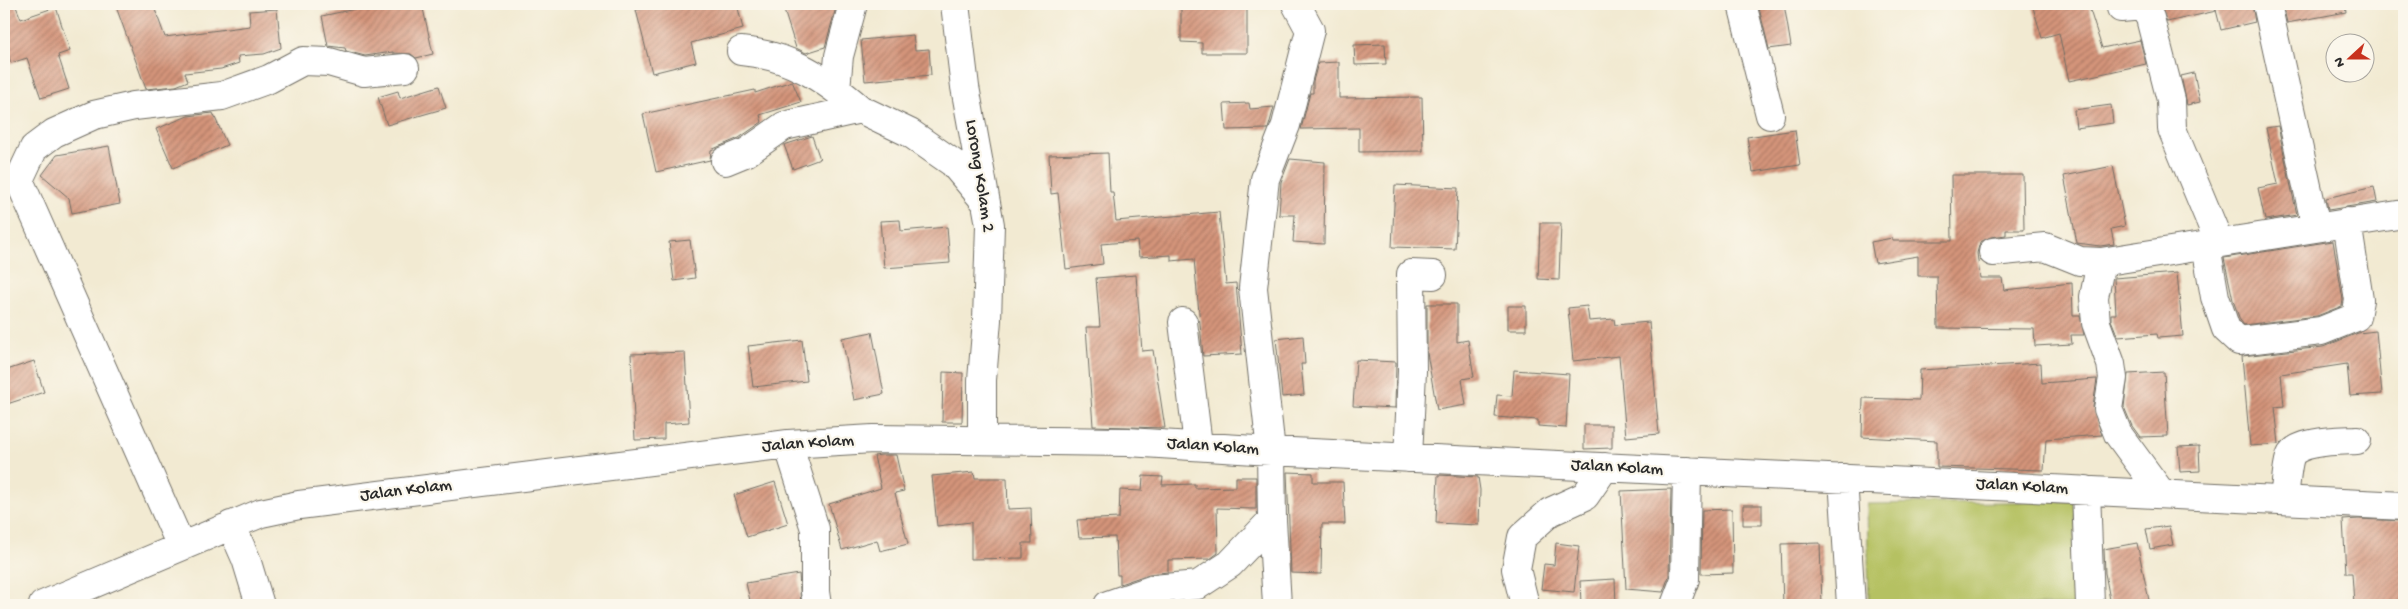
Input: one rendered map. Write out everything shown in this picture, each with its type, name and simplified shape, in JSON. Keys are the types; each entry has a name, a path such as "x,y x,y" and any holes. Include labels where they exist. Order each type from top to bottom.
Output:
{"street":[{"path":"836,89 839,56 854,4"},
{"name":"Lorong Kolam 2","path":"955,4 965,87 990,226 987,320 982,380 982,438"},
{"path":"1277,605 1272,520 1271,451 1253,288 1265,179 1286,125 1310,30 1296,4"},
{"path":"1742,4 1770,115"},
{"path":"2267,4 2316,227"},
{"path":"2121,8 2143,6 2150,18 2171,100 2172,129 2213,244 2215,297 2226,329 2239,341 2321,331 2356,317 2360,300 2347,222"},
{"path":"741,51 766,53 795,64 836,89 860,109 910,133 953,164 986,203"},
{"path":"181,546 19,180 34,148 54,133 94,115 134,106 222,96 270,79 303,61 329,62 364,72 405,68"},
{"path":"724,161 747,152 784,126 860,109"},
{"path":"1993,252 2045,247 2080,260 2102,262 2404,214"},
{"path":"2102,262 2094,297 2096,323 2111,364 2113,378 2108,409 2118,434 2162,494"},
{"path":"1408,458 1412,371 1411,274 1432,276"},
{"path":"1183,322 1198,445"},
{"name":"Jalan Kolam","path":"43,605 231,525 261,514 298,505 788,444 873,439 982,438 1198,445 1408,458 2404,506"},
{"path":"2284,500 2290,455 2296,449 2305,445 2357,440"},
{"path":"788,444 815,529 815,592 817,605"},
{"path":"1525,605 1516,569 1522,537 1550,512 1585,496 1605,467"},
{"path":"1675,605 1686,579 1687,471"},
{"path":"1843,478 1851,605"},
{"path":"2086,490 2090,605"},
{"path":"1108,605 1154,589 1198,585 1230,564 1272,520"},
{"path":"231,525 246,559 260,605"}],"green space":[{"path":"2075,501 2076,605 1869,605 1867,504"}],"building":[{"path":"4,4 15,4 21,19 56,7 70,51 58,55 69,89 41,98 27,58 11,63 4,43"},
{"path":"115,4 153,4 165,37 250,26 249,11 277,9 281,48 264,54 238,56 239,63 221,69 185,73 188,81 176,86 146,89"},
{"path":"378,4 422,4 433,54 416,58 411,54 393,52 365,56 346,51 345,48 328,46 322,16"},
{"path":"661,4 737,4 743,29 691,43 696,62 652,73 636,10"},
{"path":"782,4 837,4 825,47 806,53 796,48"},
{"path":"1181,4 1247,4 1247,53 1202,53 1202,43 1181,42"},
{"path":"1758,4 1784,4 1791,46 1769,49"},
{"path":"2032,4 2088,4 2102,48 2140,40 2146,64 2069,81 2059,33 2042,38"},
{"path":"2160,4 2252,4 2255,22 2221,30 2215,6 2216,11 2167,22"},
{"path":"2283,4 2345,4 2346,12 2287,23"},
{"path":"913,35 915,50 929,49 931,75 865,81 861,40"},
{"path":"1385,44 1386,64 1355,65 1354,45"},
{"path":"1339,62 1339,98 1422,97 1423,151 1359,152 1359,128 1301,129 1310,93 1313,93 1313,81 1318,63"},
{"path":"2194,73 2200,102 2187,105 2181,76"},
{"path":"792,81 801,102 760,115 762,122 739,138 711,150 710,160 656,172 643,114 755,90 755,93"},
{"path":"439,86 446,108 387,125 378,97 398,91 400,98"},
{"path":"1249,103 1250,109 1274,107 1268,129 1226,130 1224,104"},
{"path":"2111,105 2113,123 2076,128 2074,110"},
{"path":"213,113 227,145 173,168 156,129 188,116"},
{"path":"2278,126 2297,215 2265,220 2258,188 2278,184 2266,128"},
{"path":"1795,130 1800,165 1753,172 1747,137"},
{"path":"812,136 820,159 793,169 784,145"},
{"path":"109,146 120,204 72,213 69,198 42,175 57,155"},
{"path":"1108,153 1110,192 1113,192 1116,221 1219,212 1226,284 1236,283 1242,354 1203,356 1194,259 1171,261 1171,255 1139,257 1137,241 1101,244 1103,264 1066,269 1058,193 1051,194 1049,155"},
{"path":"1290,159 1325,162 1324,244 1293,242 1295,215 1279,215 1281,182"},
{"path":"2113,166 2125,226 2111,229 2114,244 2100,246 2077,243 2064,176"},
{"path":"1951,175 2023,175 2024,230 2006,230 2006,235 1991,237 1980,242 1977,253 1980,278 2002,278 2004,290 2072,283 2073,315 2080,315 2084,335 2071,335 2072,344 2035,346 2034,329 1938,328 1937,276 1918,276 1918,256 1875,263 1871,242 1892,238 1893,241 1952,241"},
{"path":"1395,185 1458,188 1455,249 1392,247"},
{"path":"2374,187 2377,202 2328,210 2326,198"},
{"path":"900,220 901,231 947,227 950,263 884,268 880,221"},
{"path":"1540,223 1561,223 1559,280 1538,279"},
{"path":"690,240 695,278 674,281 669,242"},
{"path":"2333,241 2343,300 2342,306 2317,316 2244,325 2240,320 2233,300 2224,258"},
{"path":"2177,273 2183,336 2158,338 2157,334 2118,337 2111,320 2111,314 2116,314 2114,278"},
{"path":"1136,275 1142,351 1153,350 1165,428 1093,426 1086,327 1100,327 1096,278"},
{"path":"1427,304 1457,304 1457,342 1468,340 1474,377 1462,379 1466,405 1437,410 1427,353"},
{"path":"1508,306 1526,306 1526,330 1508,330"},
{"path":"1587,306 1589,321 1614,319 1615,325 1649,322 1659,434 1626,437 1619,356 1573,361 1568,308"},
{"path":"2376,331 2382,394 2350,396 2347,364 2281,374 2284,406 2275,407 2279,444 2250,446 2242,356 2323,347 2358,333"},
{"path":"872,332 884,394 854,400 842,338"},
{"path":"1303,336 1305,364 1301,364 1304,395 1282,397 1276,339"},
{"path":"802,340 807,381 753,387 748,346"},
{"path":"685,352 689,422 664,424 664,439 635,440 631,354"},
{"path":"1356,360 1396,362 1395,408 1353,406"},
{"path":"34,361 44,392 4,405 4,371"},
{"path":"2041,363 2042,383 2097,379 2093,407 2102,435 2046,439 2044,470 1937,467 1937,441 1862,437 1863,398 1919,400 1920,370"},
{"path":"1514,370 1569,374 1566,428 1538,426 1538,420 1495,417 1497,395 1512,396"},
{"path":"943,372 963,373 962,422 942,422"},
{"path":"2164,372 2168,436 2140,437 2132,426 2124,407 2128,374"},
{"path":"1584,425 1612,425 1612,448 1584,449"},
{"path":"2199,446 2200,471 2180,472 2178,447"},
{"path":"896,455 904,491 895,493 908,544 880,551 877,540 842,550 829,504 881,488 874,456"},
{"path":"974,472 975,478 1007,478 1008,509 1031,508 1032,543 1023,543 1023,558 971,559 971,522 937,526 932,476"},
{"path":"1287,472 1313,473 1313,482 1343,482 1345,524 1322,524 1321,574 1291,573"},
{"path":"1438,475 1478,477 1480,490 1479,525 1436,523"},
{"path":"1143,476 1163,477 1162,485 1195,484 1195,488 1236,487 1236,477 1256,477 1256,509 1217,508 1218,553 1210,559 1168,560 1168,572 1149,574 1120,584 1120,575 1117,575 1115,537 1079,538 1077,520 1119,518 1120,490 1142,491"},
{"path":"775,482 788,524 747,537 734,495"},
{"path":"1671,489 1669,576 1663,592 1626,589 1621,491"},
{"path":"1743,505 1762,505 1762,525 1743,525"},
{"path":"1732,509 1733,573 1701,574 1702,510"},
{"path":"2343,520 2404,521 2404,602 2354,604 2352,573 2346,573"},
{"path":"2169,526 2173,545 2150,549 2146,529"},
{"path":"1556,543 1579,546 1574,592 1541,589 1544,564 1554,565"},
{"path":"1820,543 1822,605 1783,605 1781,544"},
{"path":"2137,543 2150,605 2111,605 2105,573 2104,549"},
{"path":"799,574 801,605 751,605 746,583"},
{"path":"1615,579 1616,605 1581,605 1580,581"}]}
